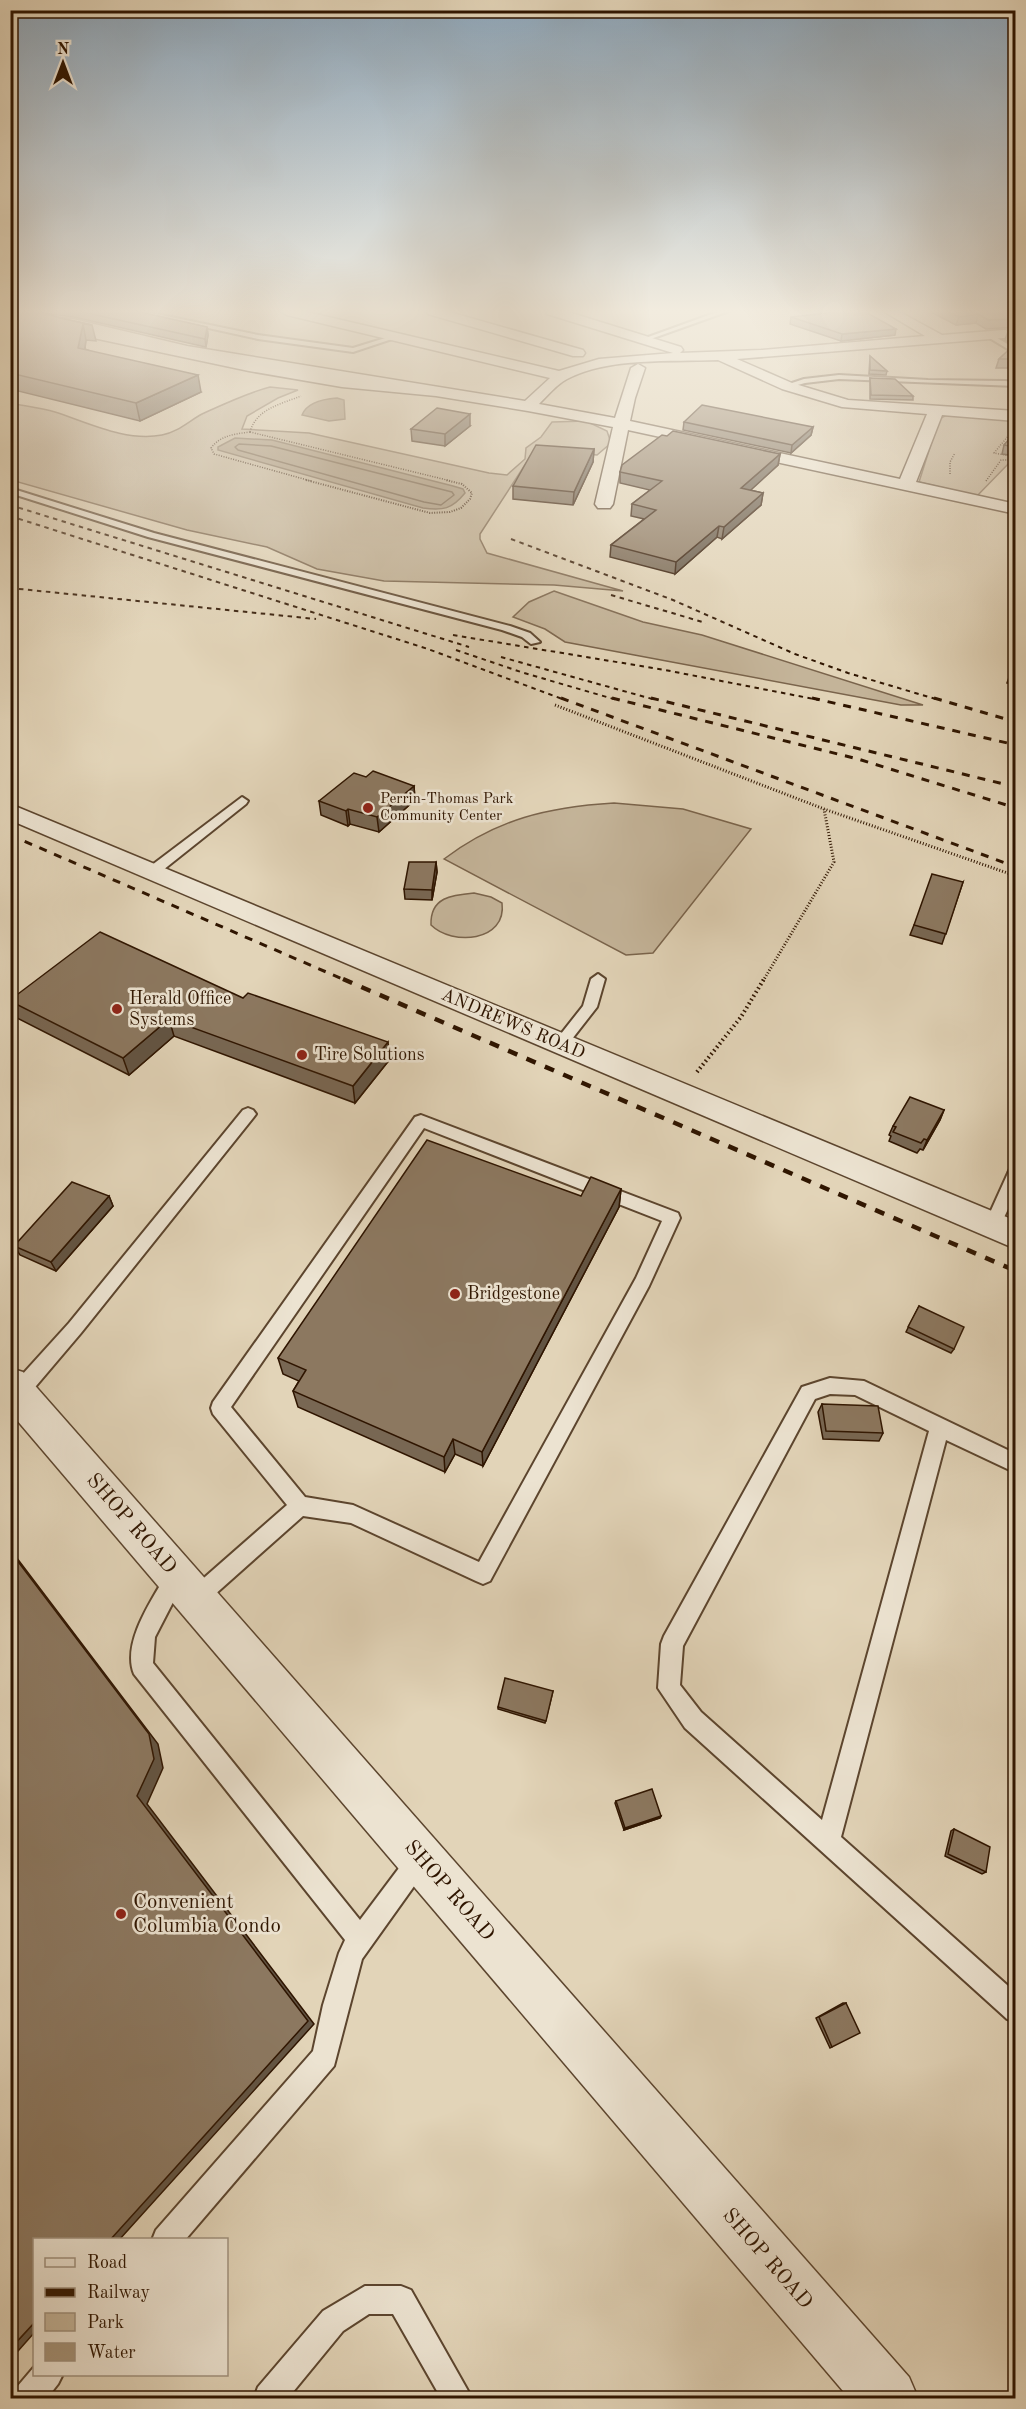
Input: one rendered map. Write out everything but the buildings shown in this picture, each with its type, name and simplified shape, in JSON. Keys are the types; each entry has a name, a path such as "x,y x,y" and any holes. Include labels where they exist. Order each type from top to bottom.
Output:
{"street":[{"path":"620,423 1016,509"},
{"path":"906,485 931,423"},
{"path":"604,504 623,424"},
{"name":"ANDREWS ROAD","path":"10,811 1004,1231"},
{"name":"SHOP ROAD","path":"14,1389 888,2398"}],"lane":[{"path":"10,489 151,535 506,628 526,635 535,642"},
{"path":"153,872 242,801"},
{"path":"560,1044 590,1007 598,979"},
{"path":"14,1389 75,1328 248,1114"},
{"path":"300,1506 220,1408 421,1121 672,1218 643,1281 483,1574 352,1514 300,1506 186,1587 145,1635 142,1666 361,1941"},
{"path":"1004,1231 1016,1173"},
{"path":"1016,1464 857,1387 830,1386 809,1393 672,1644 669,1688 693,1720 1016,2010"},
{"path":"828,1840 940,1427"},
{"path":"168,2238 325,2057 351,1953 420,1858"},
{"path":"269,2398 333,2321 365,2300 400,2300 457,2398"},
{"path":"28,2398 46,2376"}],"path":[{"path":"250,432 253,423"},
{"path":"250,432 462,484 472,493 471,500 454,512 430,513 214,454 211,448 215,442 228,435 250,432"},
{"path":"1011,432 994,453 1016,459"},
{"path":"1006,439 1016,440"},
{"path":"952,479 949,472 955,453"},
{"path":"981,484 986,481 1001,460 1016,459"},
{"path":"555,705 824,809 1016,876"},
{"path":"679,1094 741,1017 834,862 835,852 823,820 824,809"}],"green space":[{"path":"10,423 87,423 135,436 162,435 187,423 244,423 242,429 309,433 507,475 525,459 526,448 541,437 551,423 591,423 607,431 611,443 597,455 552,451 530,457 480,534 480,539 487,553 623,591 554,585 384,581 317,569 267,547 187,530 11,480"},
{"path":"938,423 1015,423 1015,463 1010,462 977,496 919,482"},
{"path":"554,591 643,622 702,635 923,705 901,705 565,642 545,629 513,617 529,602"},
{"path":"614,803 683,809 751,829 653,953 626,955 444,859 484,834 524,818 567,808"},
{"path":"474,893 491,897 502,903 501,916 496,926 487,933 464,938 440,932 431,925 434,908 438,903 450,897"}],"water":[{"path":"235,438 272,440 453,486 463,489 465,493 456,503 447,508 423,508 218,450 218,447"}],"railway":[{"path":"10,505 469,647"},
{"path":"10,516 428,649 565,700"},
{"path":"511,539 673,600 795,654 848,673 939,700"},
{"path":"10,588 316,619"},
{"path":"611,595 706,623"},
{"path":"453,635 665,670 819,700"},
{"path":"456,650 617,700"},
{"path":"501,657 656,700"},
{"path":"561,698 1016,867"},
{"path":"612,698 858,759 1016,808"},
{"path":"651,698 1016,787"},
{"path":"812,698 1016,745"},
{"path":"934,698 1016,722"},
{"path":"10,835 347,981"},
{"path":"343,979 1016,1271"}],"place":[{"name":"Perrin-Thomas Park Community Center","path":"368,808"},
{"name":"Herald Office Systems","path":"117,1009"},
{"name":"Tire Solutions","path":"302,1055"},
{"name":"Bridgestone","path":"455,1294"},
{"name":"Convenient Columbia Condo","path":"121,1914"}]}
